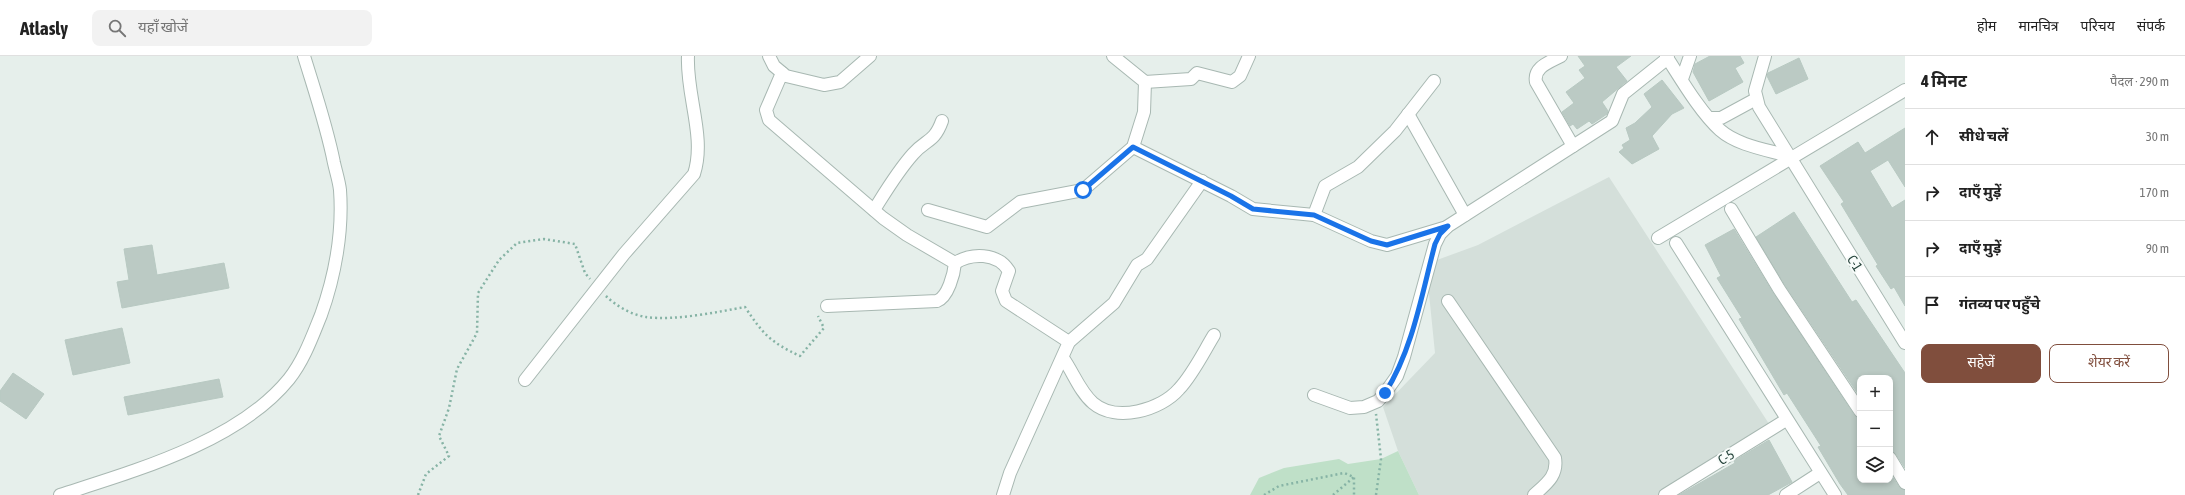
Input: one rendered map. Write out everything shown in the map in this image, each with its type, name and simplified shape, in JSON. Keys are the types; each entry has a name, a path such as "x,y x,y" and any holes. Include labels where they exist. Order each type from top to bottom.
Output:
{"street":[{"path":"60,495 150,466 222,433 260,407 288,379 308,349 325,303 334,271 339,230 340,190 330,145 304,56"},
{"path":"525,380 639,235 694,174 697,163 698,148 688,74 688,56"},
{"path":"769,56 774,66 782,73 816,84 832,84 840,82 870,56"},
{"path":"1112,56 1145,82 1191,79 1197,73 1232,82 1240,76 1249,56"},
{"path":"1561,56 1541,67 1536,71 1535,76 1536,82 1573,146"},
{"path":"1682,79 1690,56"},
{"path":"1710,118 1721,118 1756,99 1756,91 1765,56"},
{"path":"1314,395 1350,408 1364,407 1378,401 1396,376 1413,325 1435,244 1440,234 1448,226 1614,119 1618,103 1623,94 1667,57 1710,118 1721,131 1740,141 1792,157"},
{"path":"782,73 766,110 770,120 874,210 907,235 955,263"},
{"path":"1314,215 1324,186 1358,167 1395,131 1434,81"},
{"path":"928,210 987,227 1020,202 1083,190 1133,147 1144,112 1145,82"},
{"path":"1658,238 1905,90"},
{"name":"C-1","path":"1756,99 1904,340"},
{"path":"1408,114 1465,215"},
{"path":"874,210 897,173 914,152 937,134 942,121"},
{"path":"1133,147 1202,181 1253,209 1314,215 1371,241 1387,245 1448,226"},
{"path":"1003,495 1010,473 1069,342 1114,303 1137,265 1147,259 1202,181"},
{"path":"1731,209 1783,295 1857,406"},
{"path":"1676,243 1786,420 1835,495"},
{"path":"827,306 937,301 942,299 946,293 955,263 963,258 977,255 998,261 1006,266 1009,271 1002,291 1006,301 1069,342"},
{"path":"1448,301 1555,458 1556,466 1551,479 1534,495"},
{"path":"1063,358 1092,402 1107,411 1131,412 1159,404 1180,389 1214,335"},
{"name":"C-5","path":"1666,495 1786,420"},
{"path":"1893,463 1905,483"},
{"path":"1786,495 1820,473"}],"path":[{"path":"418,495 426,474 449,456 439,436 449,408 457,369 478,333 478,293 499,260 518,242 544,239 575,244 585,273 598,288 616,306 646,317 713,313 745,307 761,331 778,346 800,356 824,328 814,309 827,306"},
{"path":"1376,495 1380,459 1376,423 1378,401"},
{"path":"1264,495 1279,486 1291,482 1344,473 1354,477"},
{"path":"1332,495 1354,477"},
{"path":"1354,477 1354,495"}],"shaded area":[{"path":"1609,177 1773,430 1663,495 1419,495 1398,451 1383,407 1435,353 1426,264 1478,245"}],"green space":[{"path":"1398,451 1419,495 1250,495 1259,478 1284,468 1339,459 1348,464 1381,459"}],"building":[{"path":"1578,56 1631,56 1616,67 1627,81 1602,102 1608,111 1607,114 1592,124 1589,121 1577,129 1573,124 1570,126 1562,112 1574,103 1566,92 1585,78 1579,70 1585,66"},
{"path":"1710,56 1740,56 1744,63 1735,68 1743,82 1709,101 1693,72 1695,64"},
{"path":"1799,58 1808,79 1776,94 1767,76 1768,73"},
{"path":"1662,80 1684,108 1672,114 1652,136 1659,149 1632,164 1619,152 1624,148 1622,145 1630,140 1626,128 1635,123 1652,107 1644,94"},
{"path":"1905,128 1905,187 1888,160 1870,171 1892,208 1905,200 1905,306 1894,287 1891,289 1876,266 1878,265 1841,204 1844,202 1820,166 1858,142 1865,153"},
{"path":"1794,212 1852,302 1856,300 1905,373 1905,468 1896,454 1893,452 1893,375 1857,375 1857,393 1785,285 1756,237"},
{"path":"1734,229 1773,293 1854,415 1857,416 1857,483 1893,483 1893,478 1899,487 1905,490 1905,495 1848,495 1818,447 1821,446 1787,393 1784,395 1739,319 1742,318 1717,278 1721,276 1705,245"},
{"path":"152,245 157,275 224,263 229,288 122,308 117,282 129,280 124,249"},
{"path":"122,328 130,363 73,375 65,340"},
{"path":"13,373 44,394 26,419 0,401 0,391"},
{"path":"219,379 223,397 128,415 124,397"},
{"path":"1769,440 1792,482 1768,495 1679,495 1735,463 1734,461"}],"route":[{"path":"1083,190 1133,147 1231,196 1253,209 1314,215 1371,241 1387,245 1448,226 1440,234 1435,244 1404,357 1396,376 1385,393"}]}
